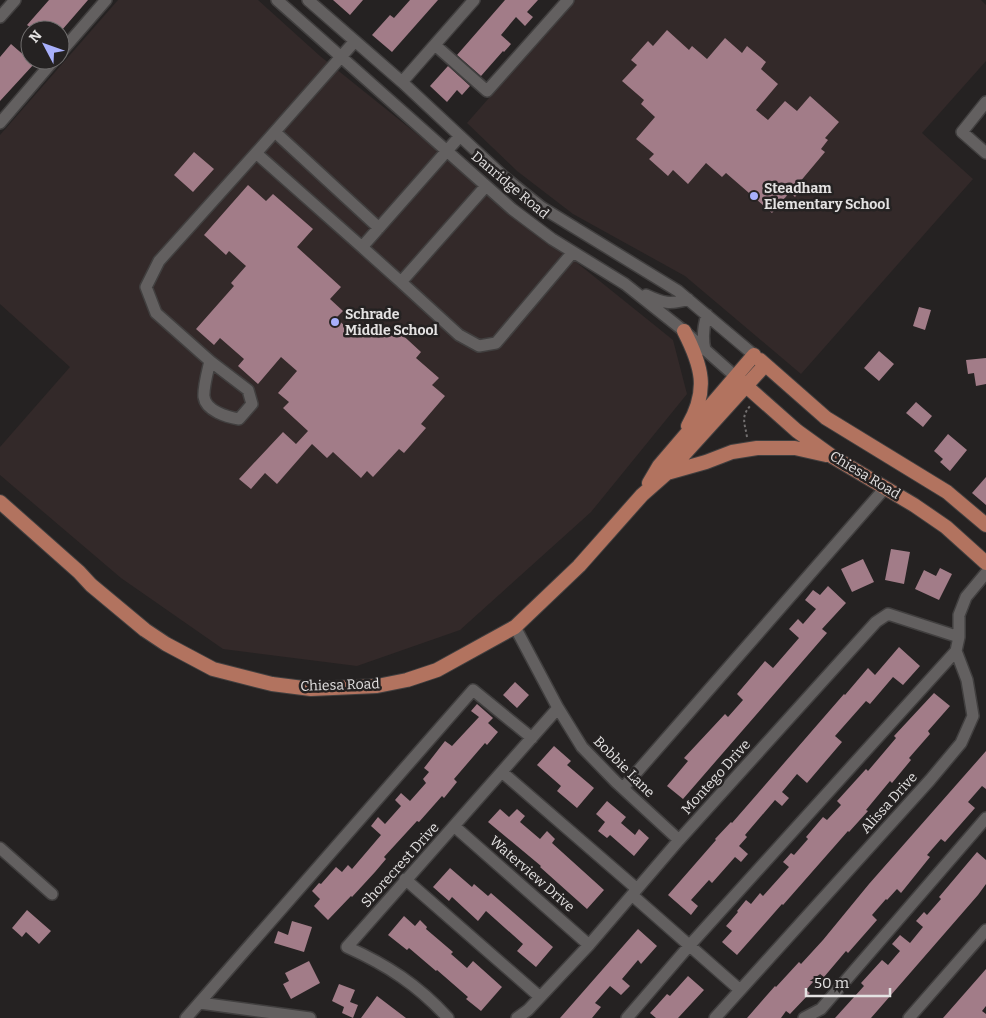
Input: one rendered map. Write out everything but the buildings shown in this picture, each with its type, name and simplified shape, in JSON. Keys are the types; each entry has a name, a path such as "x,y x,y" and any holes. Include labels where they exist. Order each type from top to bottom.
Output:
{"main road":[{"path":"674,449 694,416 701,389 701,373 697,357 684,331"},
{"name":"Chiesa Road","path":"642,495 659,466 760,360 826,418 878,448 946,492 986,525"},
{"name":"Chiesa Road","path":"741,381 797,430 833,457 886,488 946,527 986,562"},
{"name":"Chiesa Road","path":"0,502 79,572 91,585 145,630 166,644 213,669 272,684 312,689 377,686 407,680 437,670 515,627 579,566 642,495 667,473 741,381"},
{"path":"667,473 706,462 732,452 757,448 795,448 833,457"}],"street":[{"path":"70,41 106,0"},
{"name":"Danridge Road","path":"277,0 512,209 573,252 625,284 684,331 741,381"},
{"name":"Danridge Road","path":"308,0 402,82 504,177 541,207 671,286 760,360"},
{"path":"402,82 474,0"},
{"path":"435,45 487,91 568,0"},
{"path":"0,18 10,2"},
{"path":"210,361 204,396 209,407 228,417 239,419 252,404 248,390 210,361 156,313 146,287 160,261 355,41"},
{"path":"0,123 45,70"},
{"path":"986,102 962,132 986,153"},
{"path":"275,132 380,228"},
{"path":"362,247 460,136"},
{"path":"256,153 459,335 479,346 496,343 573,252"},
{"path":"401,282 486,186"},
{"path":"625,284 663,303 679,302 688,299"},
{"path":"705,350 703,333 707,314"},
{"path":"623,788 886,488"},
{"path":"627,1018 956,651 959,637 959,616 962,606 966,597 986,573"},
{"name":"Montego Drive","path":"517,1018 528,1010 589,945 679,840 876,622 888,614 959,637"},
{"name":"Bobbie Lane","path":"515,627 558,708 582,747 679,840"},
{"name":"Alissa Drive","path":"715,1018 962,743 973,716 967,680 956,651"},
{"path":"186,1018 473,690 532,738"},
{"name":"Shorecrest Drive","path":"448,1018 429,997 403,977 372,958 347,947 558,708"},
{"path":"502,772 740,990"},
{"path":"804,1018 821,1009 986,818"},
{"name":"Waterview Drive","path":"454,826 589,945"},
{"path":"0,848 52,894"},
{"path":"406,879 540,997"},
{"path":"909,1018 986,930"},
{"path":"200,1003 310,1018"}],"path":[{"path":"748,442 744,412 753,402"}],"shaded area":[{"name":"Schrade Middle School","path":"118,0 258,0 320,56 673,340 687,394 591,512 460,630 357,666 223,649 121,578 0,475 0,447 70,367 0,304 0,135 57,70 70,70 70,55"},
{"name":"Steadham Elementary School","path":"575,0 981,0 986,5 986,61 922,133 973,179 801,374 685,276 573,214 517,171 467,123"}],"place":[{"name":"Steadham Elementary School","path":"754,196"},
{"name":"Schrade Middle School","path":"335,322"}]}
